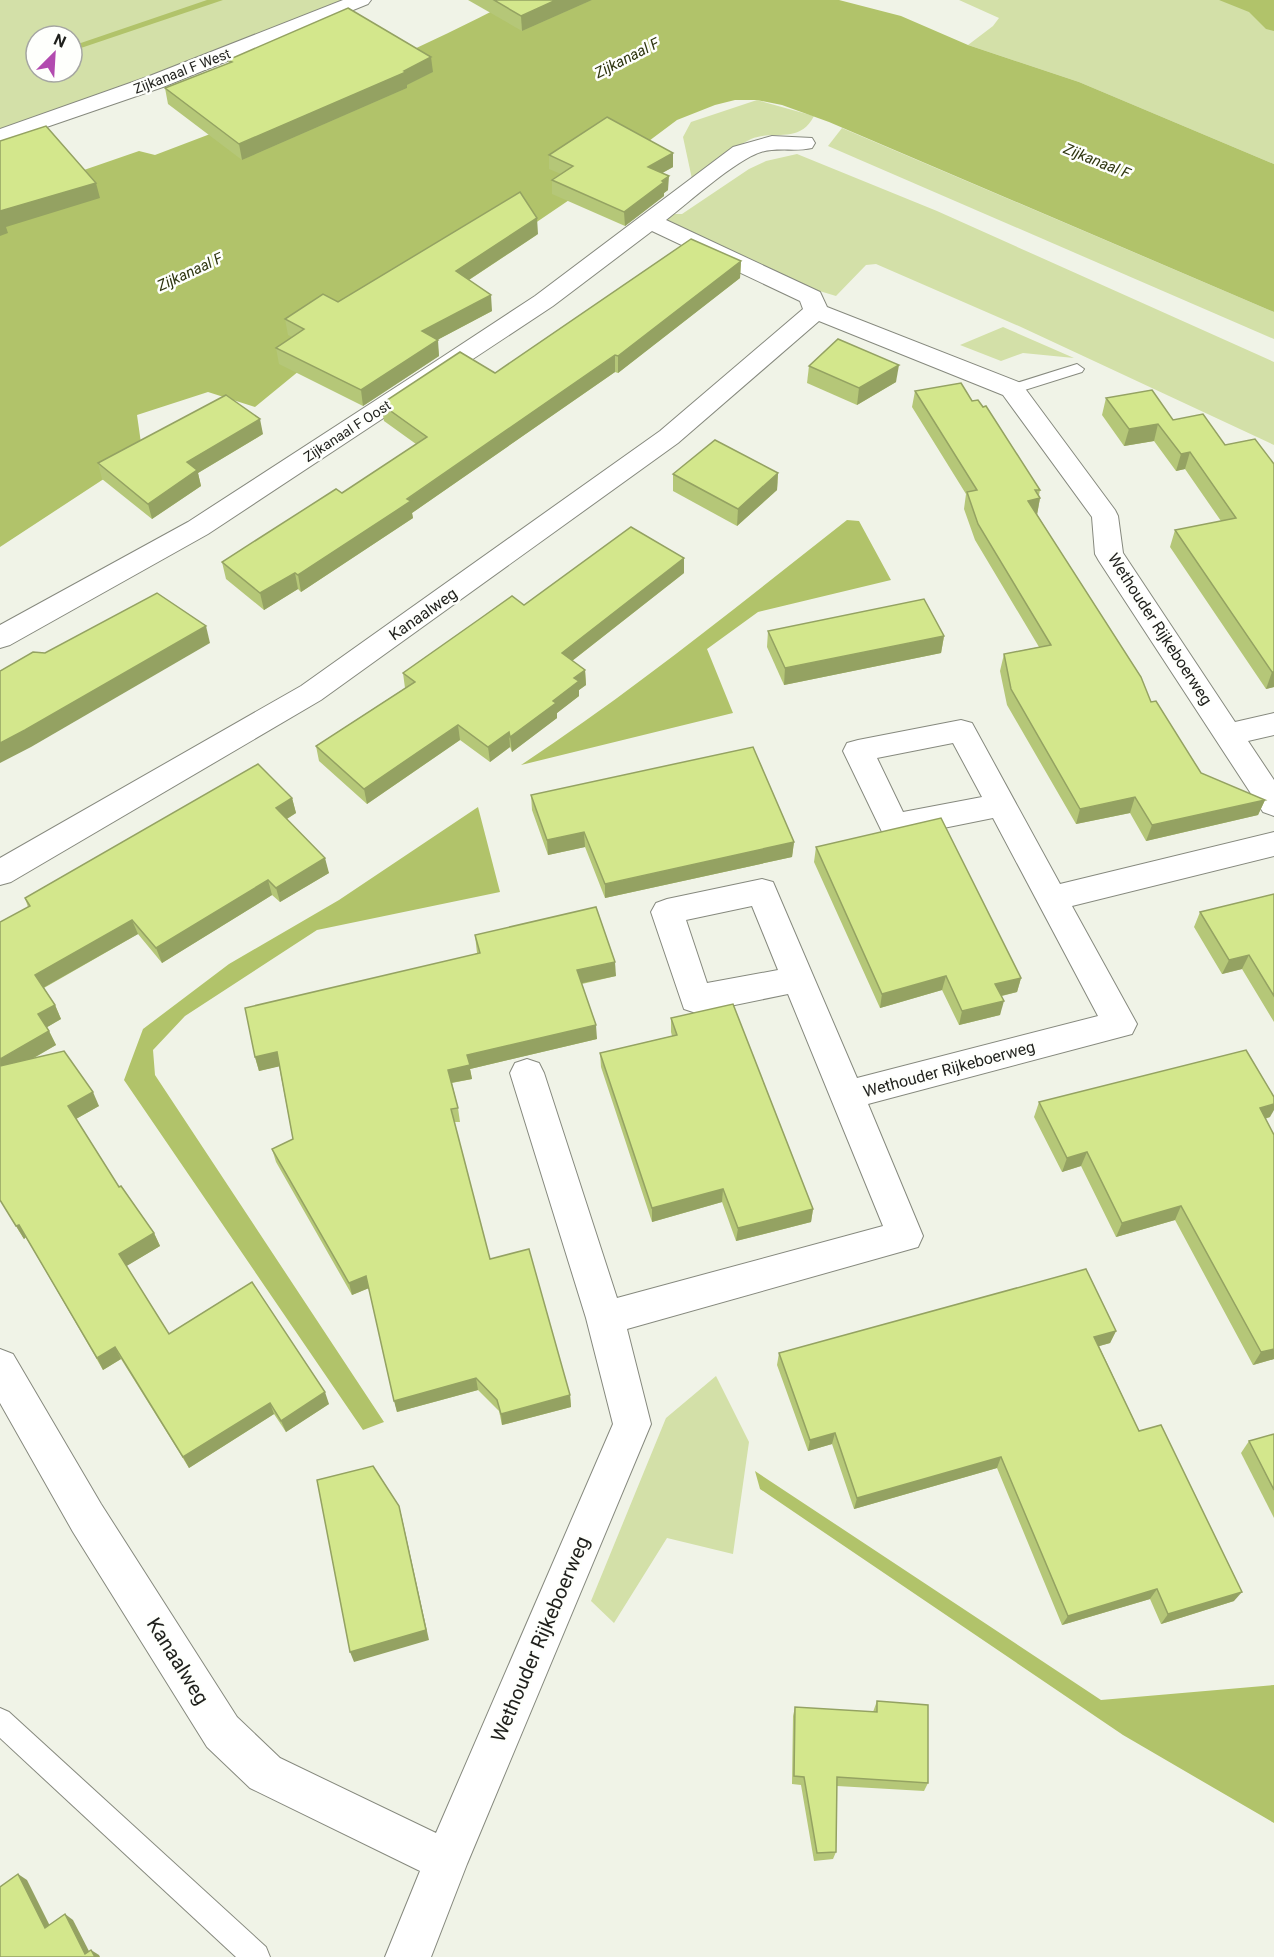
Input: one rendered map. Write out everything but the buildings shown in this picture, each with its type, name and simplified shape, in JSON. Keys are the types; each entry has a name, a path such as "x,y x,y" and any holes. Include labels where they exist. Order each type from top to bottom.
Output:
{"street":[{"name":"Zijkanaal F West","path":"0,136 155,82 361,0"},
{"name":"Zijkanaal F Oost","path":"0,638 198,528 544,301 741,152 753,146 770,143 804,143"},
{"path":"650,221 811,297 816,311 1012,389"},
{"name":"Kanaalweg","path":"0,873 311,693 669,437 816,311"},
{"name":"Wethouder Rijkeboerweg","path":"1012,389 1104,516 1109,554 1274,804"},
{"path":"1229,734 1274,724"},
{"name":"Wethouder Rijkeboerweg","path":"848,1095 1120,1024 1001,805"},
{"path":"1052,898 1274,844"},
{"name":"Wethouder Rijkeboerweg","path":"605,1318 905,1236 799,979"},
{"name":"Wethouder Rijkeboerweg","path":"408,1957 446,1861 632,1424 605,1318 526,1073"},
{"name":"Kanaalweg","path":"0,1367 87,1518 222,1732 265,1773 446,1861"}],"lane":[{"path":"1012,389 1077,369"},
{"path":"0,1721 256,1957"}],"shaded area":[{"path":"0,0 348,0 241,44 0,131"},
{"path":"959,0 1274,0 1274,164 1079,82 968,45 993,26 999,18"},
{"path":"757,100 814,116 808,125 794,133 751,139 692,179 683,137 691,122"},
{"path":"842,128 1274,312 1274,339 828,146"},
{"path":"797,154 937,211 1274,362 1274,445 1021,327 876,264 866,265 836,296 803,286 646,214 682,214 749,169 766,161"},
{"path":"1003,327 1074,358 1023,353 1001,361 960,345"},
{"path":"716,1376 749,1442 733,1554 667,1538 614,1623 591,1601 666,1418"}],"water":[{"path":"207,0 223,0 84,47 84,42"},
{"name":"Zijkanaal F","path":"514,0 839,0 901,16 968,45 1079,82 1274,164 1274,312 829,122 782,105 757,100 735,100 677,120 578,194 485,257 338,339 255,407 208,392 137,415 143,457 122,467 0,547 0,199 139,151 155,155 201,138 382,64"},
{"path":"1219,0 1274,0 1274,31 1266,29 1249,12"},
{"path":"847,520 859,521 891,580 758,612 707,649 733,713 521,765 646,677"},
{"path":"478,807 500,892 317,930 185,1016 153,1050 155,1075 384,1422 363,1430 124,1080 143,1029 229,964 339,900"},
{"path":"755,1471 1101,1700 1274,1685 1274,1823 1123,1735 760,1489"}]}
